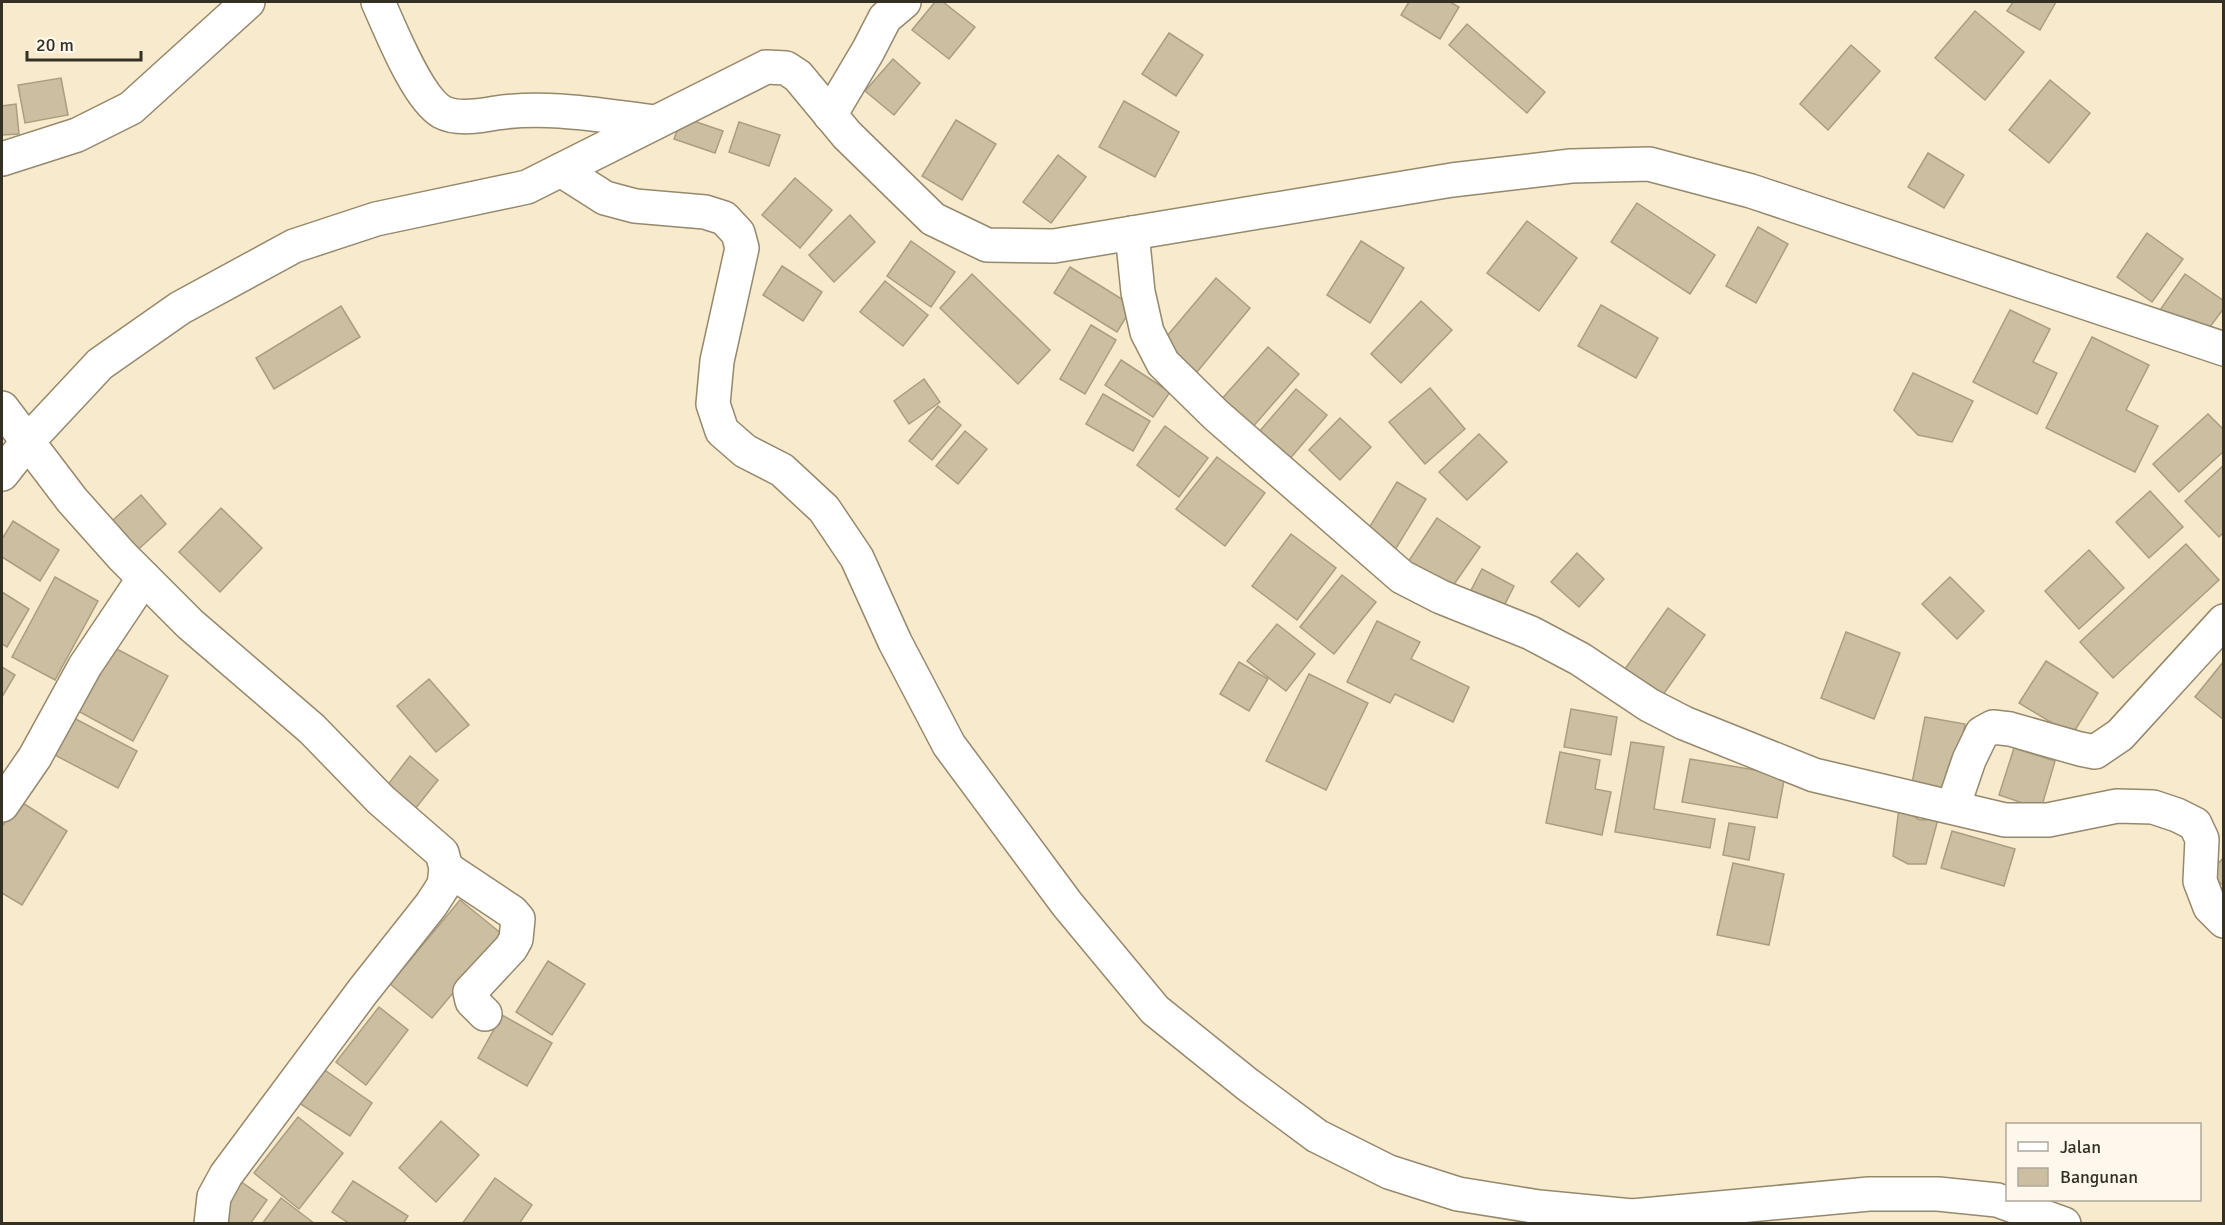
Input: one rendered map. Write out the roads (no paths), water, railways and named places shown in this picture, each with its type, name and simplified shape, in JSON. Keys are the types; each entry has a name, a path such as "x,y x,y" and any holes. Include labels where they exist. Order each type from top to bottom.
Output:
{"street":[{"path":"2,159 77,135 131,108 248,2"},
{"path":"378,2 422,91 442,112 470,117 522,109 556,110 656,122"},
{"path":"830,115 885,18 904,2"},
{"path":"2,474 28,441 100,364 180,308 294,246 376,219 527,187 766,67 786,68 798,76 847,135 933,219 987,245 1053,246 1452,180 1571,166 1649,164 1751,191 2223,349"},
{"path":"561,170 605,198 635,206 705,213 724,218 738,233 742,248 717,362 713,404 722,431 745,451 782,470 824,509 857,558 895,642 949,745 1067,904 1155,1010 1247,1084 1317,1136 1389,1172 1458,1194 1539,1207 1632,1216 1869,1194 1938,1194 1997,1200 2064,1224"},
{"path":"1132,232 1138,292 1145,322 1163,363 1216,415 1402,577 1441,597 1531,633 1580,659 1649,705 1684,723 1814,775 2006,820 2048,820 2117,806 2153,807 2177,815 2195,825 2202,839 2200,881 2210,907 2223,921"},
{"path":"2,408 72,500 144,578 190,624 312,729 381,800 442,853 446,868 444,885 431,905 363,991 226,1175 214,1197 211,1224"},
{"path":"2,805 35,757 85,666 144,578"},
{"path":"1953,807 1969,760 1982,733 1993,727 2010,729 2095,752 2120,735 2223,621"},
{"path":"446,868 512,912 518,919 516,939 511,948 470,992 472,1001 485,1014"}]}
